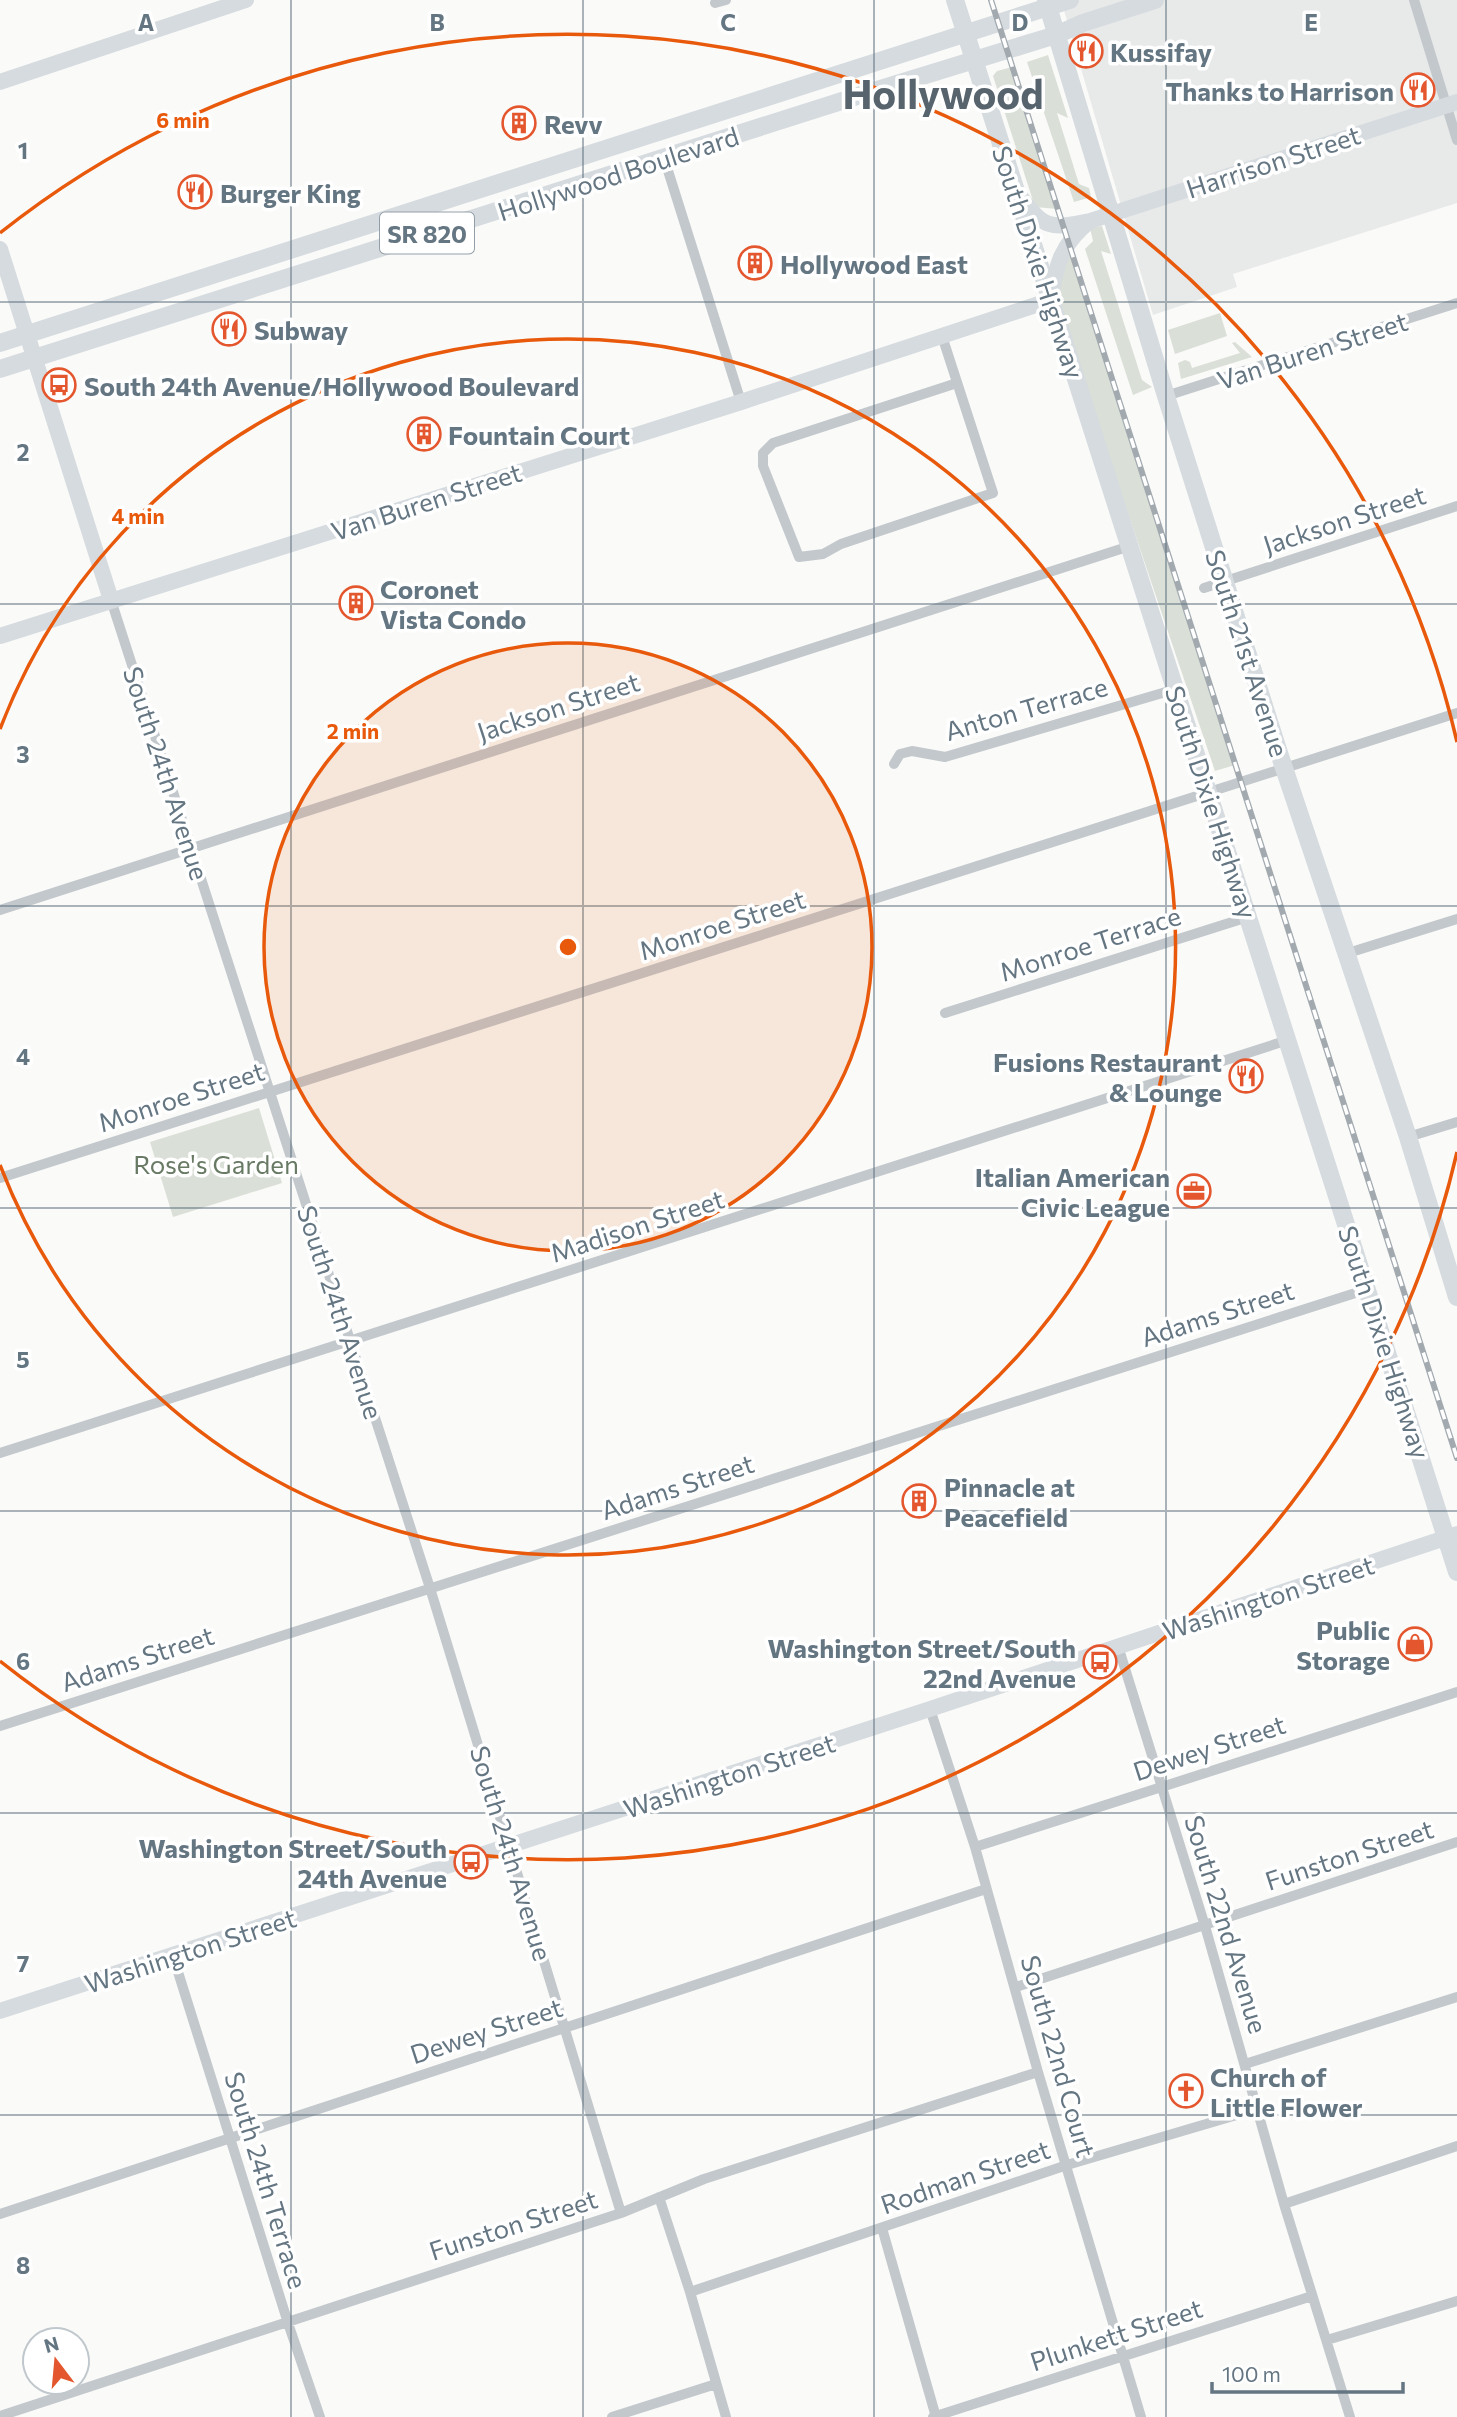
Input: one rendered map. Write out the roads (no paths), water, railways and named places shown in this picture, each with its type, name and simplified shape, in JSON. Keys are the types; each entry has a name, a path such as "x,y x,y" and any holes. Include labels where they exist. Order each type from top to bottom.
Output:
{"main road":[{"path":"0,82 246,0"},
{"name":"South Dixie Highway","path":"955,0 1367,1289 1452,1536 1457,1572"},
{"name":"Hollywood Boulevard","path":"0,343 832,78 1047,4 1070,0"},
{"name":"Hollywood Boulevard","path":"0,369 845,100 973,56 1056,35 1083,23 1155,0"},
{"path":"973,56 1034,32 1047,4"},
{"name":"South 21st Avenue","path":"1047,4 1166,396 1284,768 1408,1137 1457,1297"},
{"path":"832,78 845,100"},
{"name":"Harrison Street","path":"1015,188 1036,218 1063,227 1090,221 1452,104"},
{"name":"Harrison Street","path":"1051,300 1054,275 1060,258 1074,233 1090,221"},
{"name":"South 24th Avenue","path":"0,249 111,600"},
{"path":"193,307 201,296 239,282 242,265"},
{"name":"Van Buren Street","path":"0,636 741,402 1051,300"},
{"name":"Washington Street","path":"0,2011 930,1709 1452,1536"}],"street":[{"path":"1414,0 1452,104 1457,141"},
{"path":"664,158 741,402"},
{"name":"Van Buren Street","path":"1166,396 1457,303"},
{"path":"942,336 993,493 841,544 822,554 799,557 763,466 763,453 773,443 957,383"},
{"name":"Jackson Street","path":"1204,587 1457,506"},
{"name":"Jackson Street","path":"0,910 1129,546"},
{"name":"South 24th Avenue","path":"111,600 430,1588 621,2213"},
{"name":"Anton Terrace","path":"894,764 900,754 912,751 945,757 1176,689"},
{"name":"Monroe Street","path":"0,1178 1457,713"},
{"name":"Monroe Terrace","path":"945,1013 1248,917"},
{"path":"1348,953 1457,919"},
{"name":"Madison Street","path":"0,1453 1288,1041"},
{"path":"1408,1137 1457,1122"},
{"name":"Adams Street","path":"0,1726 1367,1289"},
{"name":"South 22nd Avenue","path":"1118,1646 1205,1926 1284,2204 1350,2417"},
{"name":"Dewey Street","path":"975,1847 1457,1692"},
{"name":"South 22nd Court","path":"930,1709 975,1847 1038,2072 1141,2417"},
{"name":"Funston Street","path":"1016,1987 1457,1842"},
{"name":"Dewey Street","path":"0,2214 986,1889"},
{"name":"South 24th Terrace","path":"173,1956 320,2417"},
{"path":"1245,2064 1457,1997"},
{"name":"Funston Street","path":"0,2416 621,2213 704,2179 1038,2072"},
{"name":"Rodman Street","path":"690,2292 1066,2165 1257,2109"},
{"path":"1284,2204 1457,2146"},
{"path":"659,2197 726,2417"},
{"path":"882,2228 935,2417"},
{"name":"Plunkett Street","path":"935,2417 1312,2296"},
{"path":"1327,2340 1457,2301"},
{"path":"612,2417 716,2384"}],"railway":[{"path":"991,0 1457,1458"}],"place":[{"name":"Kussifay","path":"1086,51"},
{"name":"Thanks to Harrison","path":"1418,90"},
{"name":"Revv","path":"519,123"},
{"name":"Burger King","path":"195,192"},
{"name":"Hollywood East","path":"755,263"},
{"name":"Subway","path":"229,329"},
{"name":"South 24th Avenue/Hollywood Boulevard","path":"59,385"},
{"name":"Fountain Court","path":"424,434"},
{"name":"Coronet Vista Condo","path":"356,603"},
{"name":"Fusions Restaurant & Lounge","path":"1246,1076"},
{"name":"Italian American Civic League","path":"1194,1191"},
{"name":"Pinnacle at Peacefield","path":"919,1501"},
{"name":"Public Storage","path":"1415,1644"},
{"name":"Washington Street/South 22nd Avenue","path":"1100,1662"},
{"name":"Washington Street/South 24th Avenue","path":"471,1862"},
{"name":"Church of Little Flower","path":"1186,2091"}],"district":[{"name":"Hollywood","path":"943,92"}],"park label":[{"name":"Rose's Garden","path":"216,1163"}]}
